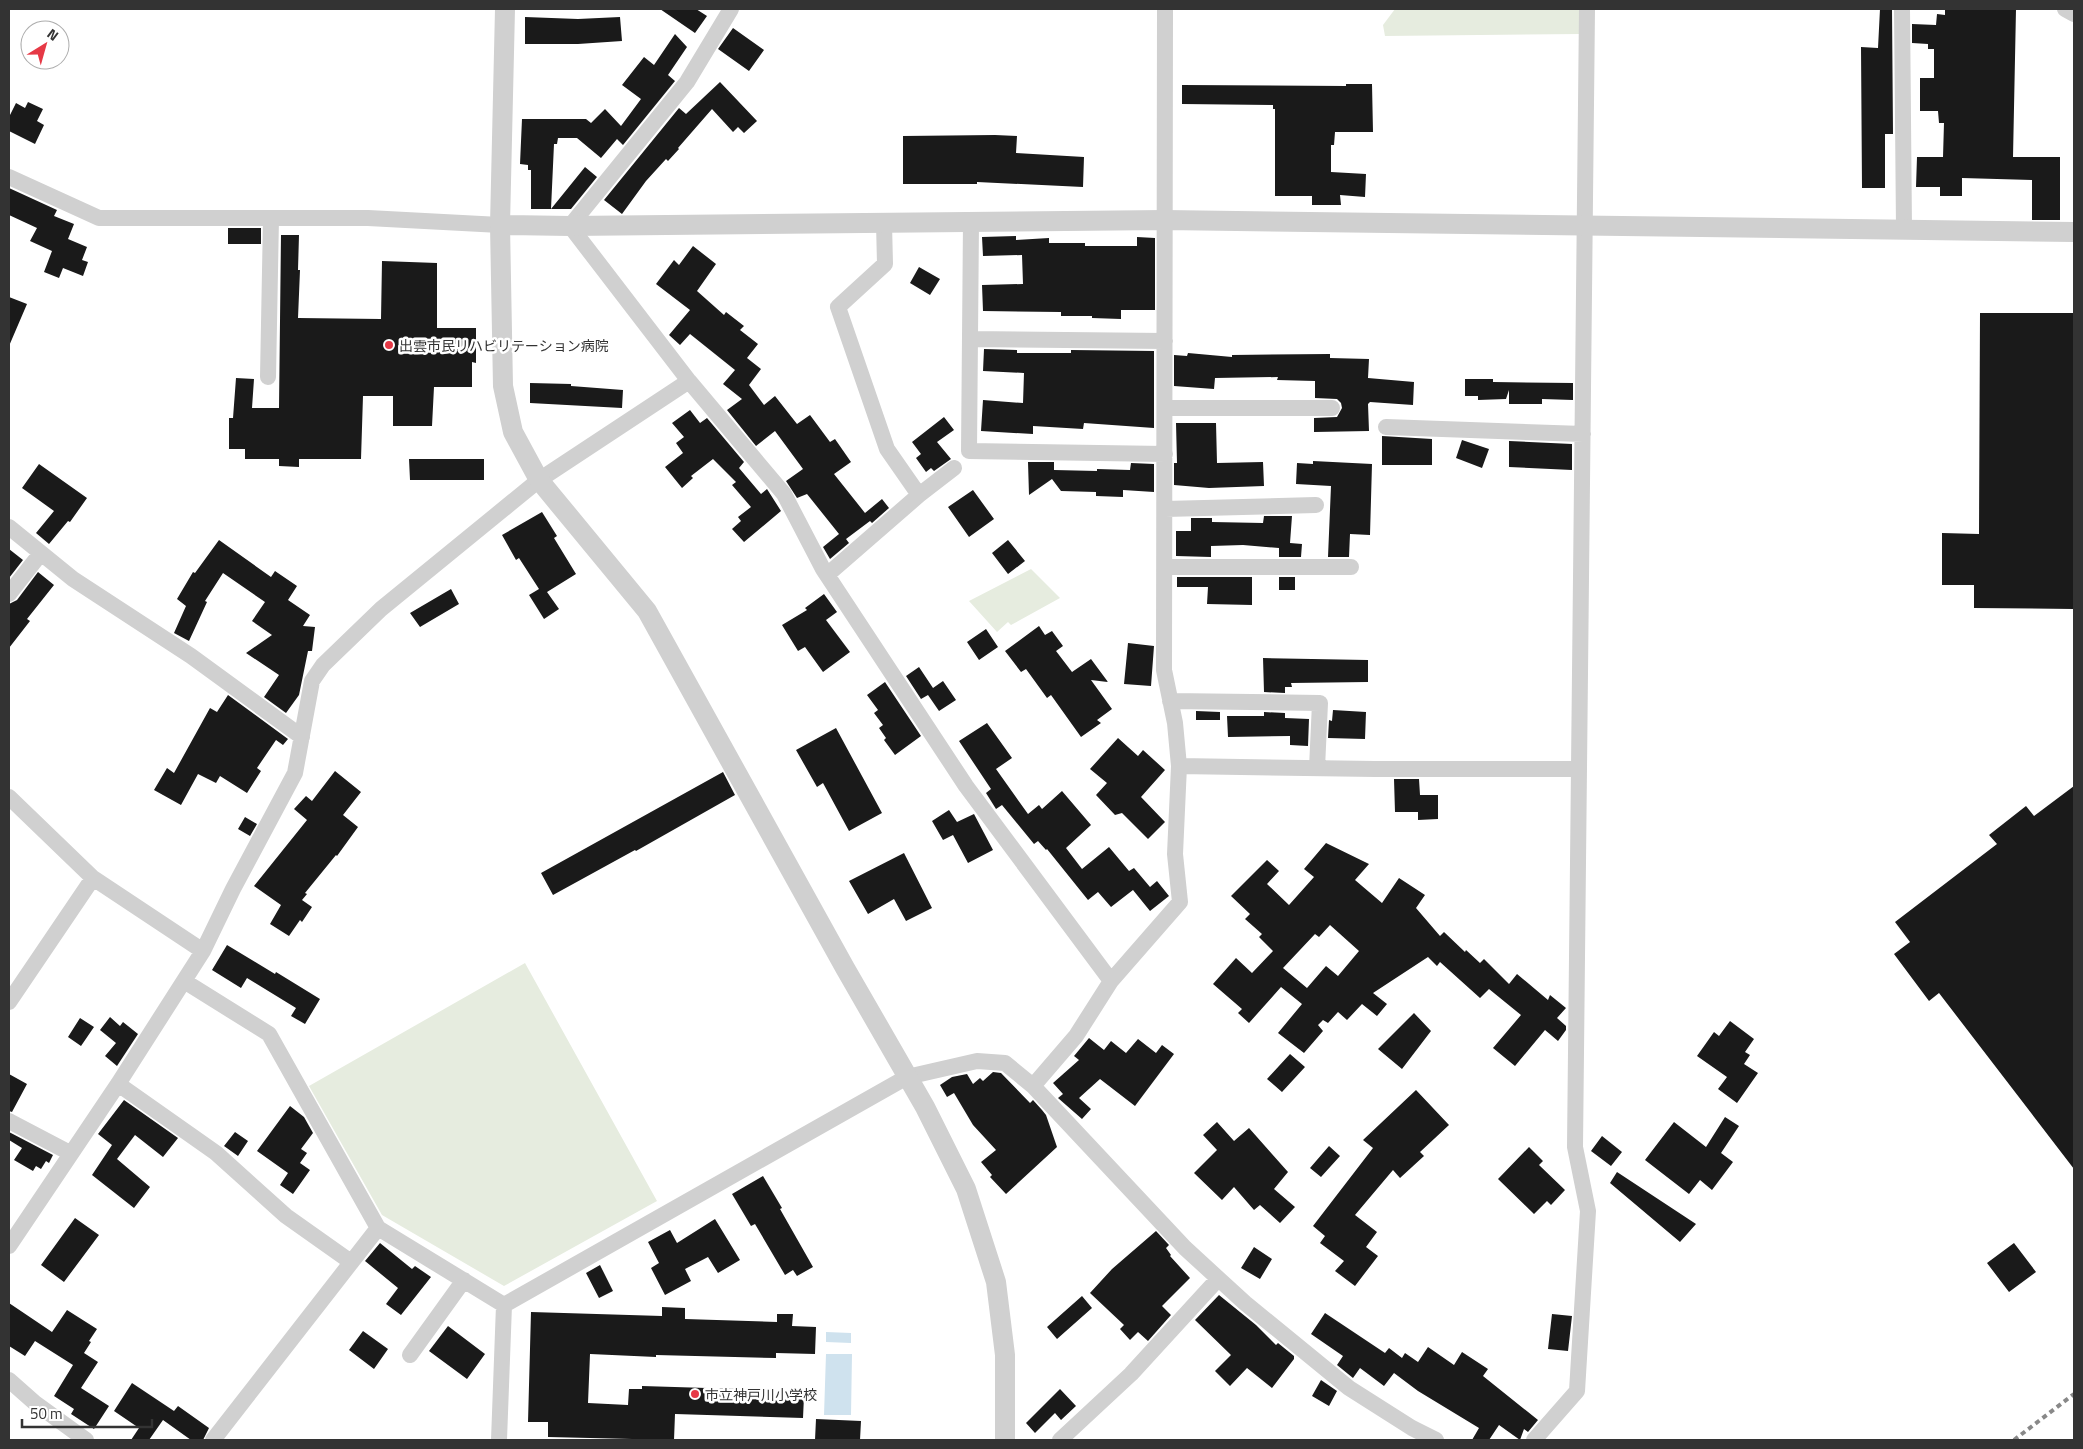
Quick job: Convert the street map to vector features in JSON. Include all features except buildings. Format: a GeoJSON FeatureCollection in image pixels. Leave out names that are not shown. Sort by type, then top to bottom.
{"type":"FeatureCollection","features":[{"type":"Feature","properties":{"kind":"street"},"geometry":{"type":"LineString","coordinates":[[505,9],[500,225],[503,386],[513,432],[539,480],[647,611],[925,1107],[966,1188],[996,1282],[1005,1354],[1005,1440]]}},
{"type":"Feature","properties":{"kind":"street"},"geometry":{"type":"LineString","coordinates":[[570,226],[687,82],[731,9]]}},
{"type":"Feature","properties":{"kind":"street"},"geometry":{"type":"LineString","coordinates":[[1032,1086],[1076,1036],[1112,981],[1180,902],[1175,854],[1179,766],[1164,670],[1165,9]]}},
{"type":"Feature","properties":{"kind":"street"},"geometry":{"type":"LineString","coordinates":[[1534,1440],[1576,1391],[1588,1211],[1575,1147],[1587,9]]}},
{"type":"Feature","properties":{"kind":"street"},"geometry":{"type":"LineString","coordinates":[[1902,9],[1904,229]]}},
{"type":"Feature","properties":{"kind":"street"},"geometry":{"type":"LineString","coordinates":[[2066,9],[2074,14]]}},
{"type":"Feature","properties":{"kind":"street"},"geometry":{"type":"LineString","coordinates":[[9,177],[98,218],[368,218],[500,225],[570,226],[1165,220],[1586,224],[2074,232]]}},
{"type":"Feature","properties":{"kind":"street"},"geometry":{"type":"LineString","coordinates":[[268,376],[271,218]]}},
{"type":"Feature","properties":{"kind":"street"},"geometry":{"type":"LineString","coordinates":[[971,222],[969,451],[1165,454]]}},
{"type":"Feature","properties":{"kind":"street"},"geometry":{"type":"LineString","coordinates":[[884,223],[885,264],[838,307],[887,449],[920,495]]}},
{"type":"Feature","properties":{"kind":"street"},"geometry":{"type":"LineString","coordinates":[[570,226],[688,380],[784,494],[827,575],[966,786],[1112,981]]}},
{"type":"Feature","properties":{"kind":"street"},"geometry":{"type":"LineString","coordinates":[[970,339],[1165,342]]}},
{"type":"Feature","properties":{"kind":"street"},"geometry":{"type":"LineString","coordinates":[[9,1246],[118,1084],[203,952],[233,889],[295,773],[312,681],[323,665],[381,609],[539,480],[688,380]]}},
{"type":"Feature","properties":{"kind":"street"},"geometry":{"type":"LineString","coordinates":[[1165,408],[1332,408]]}},
{"type":"Feature","properties":{"kind":"street"},"geometry":{"type":"LineString","coordinates":[[1386,427],[1584,434]]}},
{"type":"Feature","properties":{"kind":"street"},"geometry":{"type":"LineString","coordinates":[[827,575],[954,468]]}},
{"type":"Feature","properties":{"kind":"street"},"geometry":{"type":"LineString","coordinates":[[1164,508],[1316,505]]}},
{"type":"Feature","properties":{"kind":"street"},"geometry":{"type":"LineString","coordinates":[[9,527],[73,579],[191,656],[302,737]]}},
{"type":"Feature","properties":{"kind":"street"},"geometry":{"type":"LineString","coordinates":[[9,594],[41,553]]}},
{"type":"Feature","properties":{"kind":"street"},"geometry":{"type":"LineString","coordinates":[[1164,567],[1351,567]]}},
{"type":"Feature","properties":{"kind":"street"},"geometry":{"type":"LineString","coordinates":[[1170,700],[1320,703],[1317,768]]}},
{"type":"Feature","properties":{"kind":"street"},"geometry":{"type":"LineString","coordinates":[[1179,766],[1578,769]]}},
{"type":"Feature","properties":{"kind":"street"},"geometry":{"type":"LineString","coordinates":[[9,797],[93,878],[203,952]]}},
{"type":"Feature","properties":{"kind":"street"},"geometry":{"type":"LineString","coordinates":[[9,1002],[93,878]]}},
{"type":"Feature","properties":{"kind":"street"},"geometry":{"type":"LineString","coordinates":[[184,981],[269,1034],[378,1228],[504,1305]]}},
{"type":"Feature","properties":{"kind":"street"},"geometry":{"type":"LineString","coordinates":[[504,1305],[907,1076],[977,1061],[1005,1063],[1032,1086],[1185,1248],[1245,1304],[1349,1388],[1412,1428],[1436,1440]]}},
{"type":"Feature","properties":{"kind":"street"},"geometry":{"type":"LineString","coordinates":[[118,1084],[216,1153],[286,1216],[351,1262]]}},
{"type":"Feature","properties":{"kind":"street"},"geometry":{"type":"LineString","coordinates":[[9,1121],[70,1153]]}},
{"type":"Feature","properties":{"kind":"street"},"geometry":{"type":"LineString","coordinates":[[213,1440],[378,1228]]}},
{"type":"Feature","properties":{"kind":"street"},"geometry":{"type":"LineString","coordinates":[[1060,1440],[1131,1374],[1218,1279]]}},
{"type":"Feature","properties":{"kind":"street"},"geometry":{"type":"LineString","coordinates":[[410,1355],[464,1280]]}},
{"type":"Feature","properties":{"kind":"street"},"geometry":{"type":"LineString","coordinates":[[499,1440],[504,1305]]}},
{"type":"Feature","properties":{"kind":"street"},"geometry":{"type":"LineString","coordinates":[[9,1380],[35,1403],[86,1440]]}},
{"type":"Feature","properties":{"kind":"shaded area"},"geometry":{"type":"Polygon","coordinates":[[[1395,9],[1580,9],[1581,34],[1385,36],[1383,25],[1395,9]]]}},
{"type":"Feature","properties":{"kind":"shaded area"},"geometry":{"type":"Polygon","coordinates":[[[1031,569],[1060,598],[1011,625],[1008,622],[997,632],[969,601],[1031,569]]]}},
{"type":"Feature","properties":{"kind":"shaded area"},"geometry":{"type":"Polygon","coordinates":[[[525,963],[657,1201],[504,1286],[382,1215],[309,1086],[525,963]]]}},
{"type":"Feature","properties":{"kind":"water"},"geometry":{"type":"Polygon","coordinates":[[[826,1332],[851,1333],[851,1343],[826,1342],[826,1332]]]}},
{"type":"Feature","properties":{"kind":"water"},"geometry":{"type":"Polygon","coordinates":[[[826,1354],[852,1354],[851,1415],[824,1415],[826,1354]]]}},
{"type":"Feature","properties":{"kind":"railway"},"geometry":{"type":"LineString","coordinates":[[2014,1440],[2074,1394]]}},
{"type":"Feature","properties":{"kind":"place","name":"出雲市民リハビリテーション病院"},"geometry":{"type":"Point","coordinates":[389,345]}},
{"type":"Feature","properties":{"kind":"place","name":"市立神戸川小学校"},"geometry":{"type":"Point","coordinates":[695,1394]}}]}
